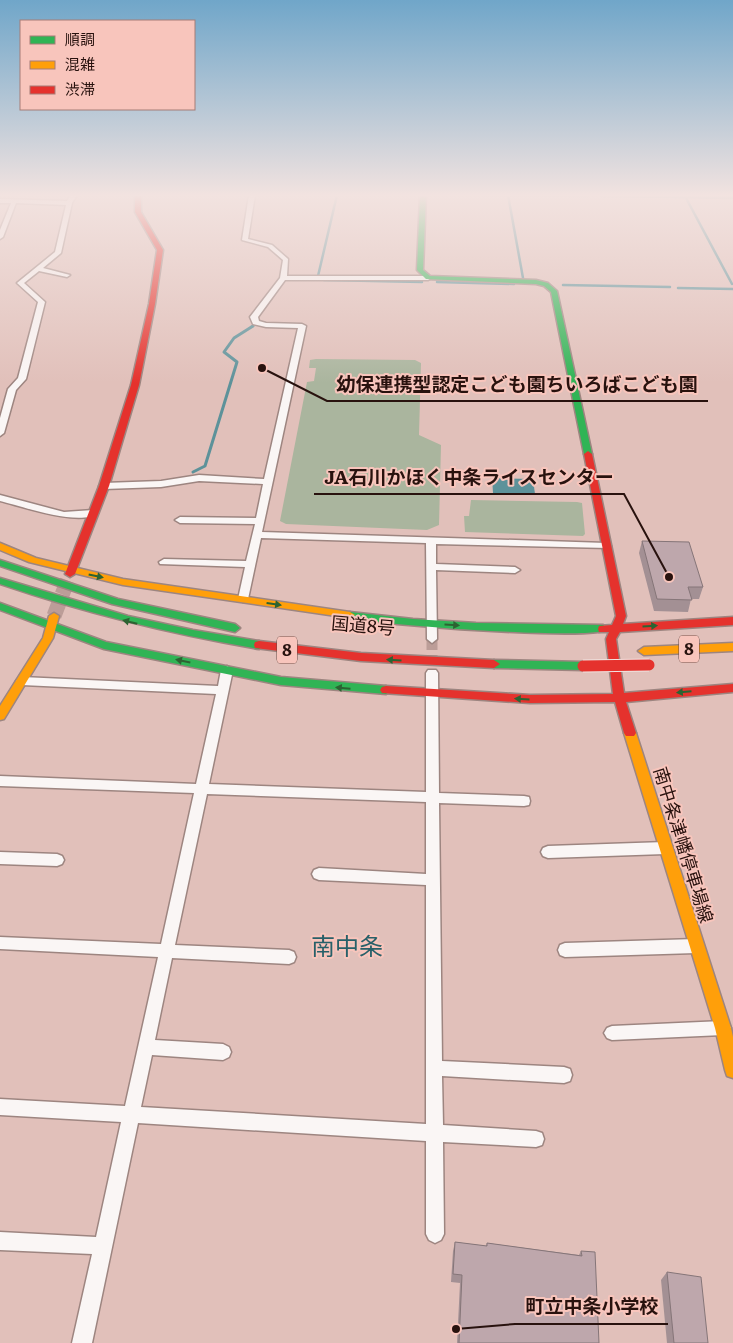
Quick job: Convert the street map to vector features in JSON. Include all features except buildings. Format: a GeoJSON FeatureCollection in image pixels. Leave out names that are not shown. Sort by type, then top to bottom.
{"type":"FeatureCollection","features":[{"type":"Feature","properties":{"kind":"main road"},"geometry":{"type":"LineString","coordinates":[[70,573],[104,486],[135,385],[159,258]]}},
{"type":"Feature","properties":{"kind":"main road"},"geometry":{"type":"LineString","coordinates":[[420,258],[420,270],[428,278]]}},
{"type":"Feature","properties":{"kind":"main road","name":"南中条津幡停車場線"},"geometry":{"type":"LineString","coordinates":[[428,278],[518,280],[546,284],[554,291],[622,616],[614,629],[611,639],[619,698],[723,1028],[733,1070]]}},
{"type":"Feature","properties":{"kind":"main road"},"geometry":{"type":"LineString","coordinates":[[0,546],[70,573],[409,623],[546,629],[614,629],[733,621]]}},
{"type":"Feature","properties":{"kind":"main road"},"geometry":{"type":"LineString","coordinates":[[0,556],[94,588],[192,606]]}},
{"type":"Feature","properties":{"kind":"main road"},"geometry":{"type":"LineString","coordinates":[[0,564],[60,586],[135,608],[246,630]]}},
{"type":"Feature","properties":{"kind":"main road","name":"国道8号"},"geometry":{"type":"LineString","coordinates":[[0,581],[65,604],[152,628],[280,649],[426,662],[583,666],[654,665]]}},
{"type":"Feature","properties":{"kind":"main road"},"geometry":{"type":"LineString","coordinates":[[0,589],[70,616]]}},
{"type":"Feature","properties":{"kind":"main road"},"geometry":{"type":"LineString","coordinates":[[0,606],[53,621],[104,645],[280,681],[338,687],[530,699],[619,698],[733,688]]}},
{"type":"Feature","properties":{"kind":"main road","name":"8"},"geometry":{"type":"LineString","coordinates":[[284,618],[370,624],[409,623]]}},
{"type":"Feature","properties":{"kind":"main road"},"geometry":{"type":"LineString","coordinates":[[0,716],[48,638],[53,621]]}},
{"type":"Feature","properties":{"kind":"main road","name":"8"},"geometry":{"type":"LineString","coordinates":[[599,652],[733,647]]}},
{"type":"Feature","properties":{"kind":"main road","name":"8"},"geometry":{"type":"LineString","coordinates":[[306,671],[367,680],[416,692]]}},
{"type":"Feature","properties":{"kind":"street"},"geometry":{"type":"LineString","coordinates":[[0,433],[3,411],[12,389],[22,379],[42,302],[20,283],[52,258]]}},
{"type":"Feature","properties":{"kind":"street"},"geometry":{"type":"LineString","coordinates":[[243,599],[302,326],[266,325],[256,322],[254,317],[283,278],[286,260],[283,258]]}},
{"type":"Feature","properties":{"kind":"street"},"geometry":{"type":"LineString","coordinates":[[40,268],[66,276]]}},
{"type":"Feature","properties":{"kind":"street"},"geometry":{"type":"LineString","coordinates":[[283,278],[428,278]]}},
{"type":"Feature","properties":{"kind":"street"},"geometry":{"type":"LineString","coordinates":[[0,386],[16,385]]}},
{"type":"Feature","properties":{"kind":"street"},"geometry":{"type":"LineString","coordinates":[[104,486],[161,484],[199,478],[269,482]]}},
{"type":"Feature","properties":{"kind":"street"},"geometry":{"type":"LineString","coordinates":[[0,498],[64,515],[93,513]]}},
{"type":"Feature","properties":{"kind":"street"},"geometry":{"type":"LineString","coordinates":[[180,520],[260,521]]}},
{"type":"Feature","properties":{"kind":"street"},"geometry":{"type":"LineString","coordinates":[[258,535],[606,546]]}},
{"type":"Feature","properties":{"kind":"street"},"geometry":{"type":"LineString","coordinates":[[432,541],[432,645]]}},
{"type":"Feature","properties":{"kind":"street"},"geometry":{"type":"LineString","coordinates":[[164,562],[251,564]]}},
{"type":"Feature","properties":{"kind":"street"},"geometry":{"type":"LineString","coordinates":[[432,567],[514,570]]}},
{"type":"Feature","properties":{"kind":"street"},"geometry":{"type":"LineString","coordinates":[[82,1343],[227,670]]}},
{"type":"Feature","properties":{"kind":"street"},"geometry":{"type":"LineString","coordinates":[[432,673],[434,1234]]}},
{"type":"Feature","properties":{"kind":"street"},"geometry":{"type":"LineString","coordinates":[[22,681],[223,690]]}},
{"type":"Feature","properties":{"kind":"street"},"geometry":{"type":"LineString","coordinates":[[0,781],[524,801]]}},
{"type":"Feature","properties":{"kind":"street"},"geometry":{"type":"LineString","coordinates":[[548,852],[665,848]]}},
{"type":"Feature","properties":{"kind":"street"},"geometry":{"type":"LineString","coordinates":[[0,858],[57,860]]}},
{"type":"Feature","properties":{"kind":"street"},"geometry":{"type":"LineString","coordinates":[[319,874],[433,880]]}},
{"type":"Feature","properties":{"kind":"street"},"geometry":{"type":"LineString","coordinates":[[0,943],[166,953],[289,957]]}},
{"type":"Feature","properties":{"kind":"street"},"geometry":{"type":"LineString","coordinates":[[564,950],[696,946]]}},
{"type":"Feature","properties":{"kind":"street"},"geometry":{"type":"LineString","coordinates":[[612,1033],[723,1028]]}},
{"type":"Feature","properties":{"kind":"street"},"geometry":{"type":"LineString","coordinates":[[146,1047],[223,1052]]}},
{"type":"Feature","properties":{"kind":"street"},"geometry":{"type":"LineString","coordinates":[[434,1068],[564,1075]]}},
{"type":"Feature","properties":{"kind":"street"},"geometry":{"type":"LineString","coordinates":[[0,1107],[536,1138]]}},
{"type":"Feature","properties":{"kind":"street"},"geometry":{"type":"LineString","coordinates":[[0,1241],[103,1246]]}},
{"type":"Feature","properties":{"kind":"green space"},"geometry":{"type":"Polygon","coordinates":[[[310,360],[415,360],[421,363],[419,435],[441,445],[439,525],[427,530],[286,524],[280,521],[307,382],[314,381],[316,368],[309,368],[310,360]]]}},
{"type":"Feature","properties":{"kind":"green space"},"geometry":{"type":"Polygon","coordinates":[[[471,500],[582,503],[585,534],[583,536],[465,532],[464,516],[469,516],[471,500]]]}},
{"type":"Feature","properties":{"kind":"water"},"geometry":{"type":"Polygon","coordinates":[[[492,478],[533,479],[535,494],[493,493],[492,478]]]}},
{"type":"Feature","properties":{"kind":"waterway"},"geometry":{"type":"LineString","coordinates":[[318,276],[322,258]]}},
{"type":"Feature","properties":{"kind":"waterway"},"geometry":{"type":"LineString","coordinates":[[519,258],[523,278]]}},
{"type":"Feature","properties":{"kind":"waterway"},"geometry":{"type":"LineString","coordinates":[[718,258],[732,284]]}},
{"type":"Feature","properties":{"kind":"waterway"},"geometry":{"type":"LineString","coordinates":[[324,280],[422,282]]}},
{"type":"Feature","properties":{"kind":"waterway"},"geometry":{"type":"LineString","coordinates":[[437,282],[514,284]]}},
{"type":"Feature","properties":{"kind":"waterway"},"geometry":{"type":"LineString","coordinates":[[563,285],[670,287]]}},
{"type":"Feature","properties":{"kind":"waterway"},"geometry":{"type":"LineString","coordinates":[[678,288],[733,289]]}},
{"type":"Feature","properties":{"kind":"waterway"},"geometry":{"type":"LineString","coordinates":[[193,472],[205,466],[237,362],[224,352],[234,338],[253,326],[251,327]]}},
{"type":"Feature","properties":{"kind":"tunnel"},"geometry":{"type":"LineString","coordinates":[[54,616],[70,574]]}},
{"type":"Feature","properties":{"kind":"tunnel"},"geometry":{"type":"LineString","coordinates":[[432,639],[432,673]]}},
{"type":"Feature","properties":{"kind":"traffic: fast"},"geometry":{"type":"LineString","coordinates":[[420,258],[420,270],[428,278],[536,282],[546,284],[554,291],[588,454]]}},
{"type":"Feature","properties":{"kind":"traffic: fast"},"geometry":{"type":"LineString","coordinates":[[0,563],[116,602],[235,628]]}},
{"type":"Feature","properties":{"kind":"traffic: fast"},"geometry":{"type":"LineString","coordinates":[[0,581],[64,601],[160,627],[259,645]]}},
{"type":"Feature","properties":{"kind":"traffic: fast"},"geometry":{"type":"LineString","coordinates":[[0,606],[104,645],[281,681],[386,690]]}},
{"type":"Feature","properties":{"kind":"traffic: fast"},"geometry":{"type":"LineString","coordinates":[[350,615],[476,626],[603,629]]}},
{"type":"Feature","properties":{"kind":"traffic: fast"},"geometry":{"type":"LineString","coordinates":[[494,664],[583,666]]}},
{"type":"Feature","properties":{"kind":"traffic: slow"},"geometry":{"type":"LineString","coordinates":[[0,546],[33,560],[123,582],[350,615]]}},
{"type":"Feature","properties":{"kind":"traffic: slow"},"geometry":{"type":"LineString","coordinates":[[0,716],[48,638],[54,616]]}},
{"type":"Feature","properties":{"kind":"traffic: slow"},"geometry":{"type":"LineString","coordinates":[[644,651],[733,647]]}},
{"type":"Feature","properties":{"kind":"traffic: slow"},"geometry":{"type":"LineString","coordinates":[[630,733],[723,1028],[733,1070]]}},
{"type":"Feature","properties":{"kind":"traffic: jam"},"geometry":{"type":"LineString","coordinates":[[70,574],[104,486],[135,385],[152,304],[159,258]]}},
{"type":"Feature","properties":{"kind":"traffic: jam"},"geometry":{"type":"LineString","coordinates":[[588,454],[621,616],[611,639],[619,698],[630,733]]}},
{"type":"Feature","properties":{"kind":"traffic: jam"},"geometry":{"type":"LineString","coordinates":[[603,629],[733,621]]}},
{"type":"Feature","properties":{"kind":"traffic: jam"},"geometry":{"type":"LineString","coordinates":[[259,645],[361,657],[494,664]]}},
{"type":"Feature","properties":{"kind":"traffic: jam"},"geometry":{"type":"LineString","coordinates":[[583,666],[649,665]]}},
{"type":"Feature","properties":{"kind":"traffic: jam"},"geometry":{"type":"LineString","coordinates":[[386,690],[530,699],[619,698],[733,688]]}},
{"type":"Feature","properties":{"kind":"place","name":"幼保連携型認定こども園ちいろばこども園"},"geometry":{"type":"Point","coordinates":[262,368]}},
{"type":"Feature","properties":{"kind":"place","name":"JA石川かほく中条ライスセンター"},"geometry":{"type":"Point","coordinates":[669,577]}},
{"type":"Feature","properties":{"kind":"place","name":"町立中条小学校"},"geometry":{"type":"Point","coordinates":[456,1329]}},
{"type":"Feature","properties":{"kind":"district","name":"南中条"},"geometry":{"type":"Point","coordinates":[347,947]}}]}
